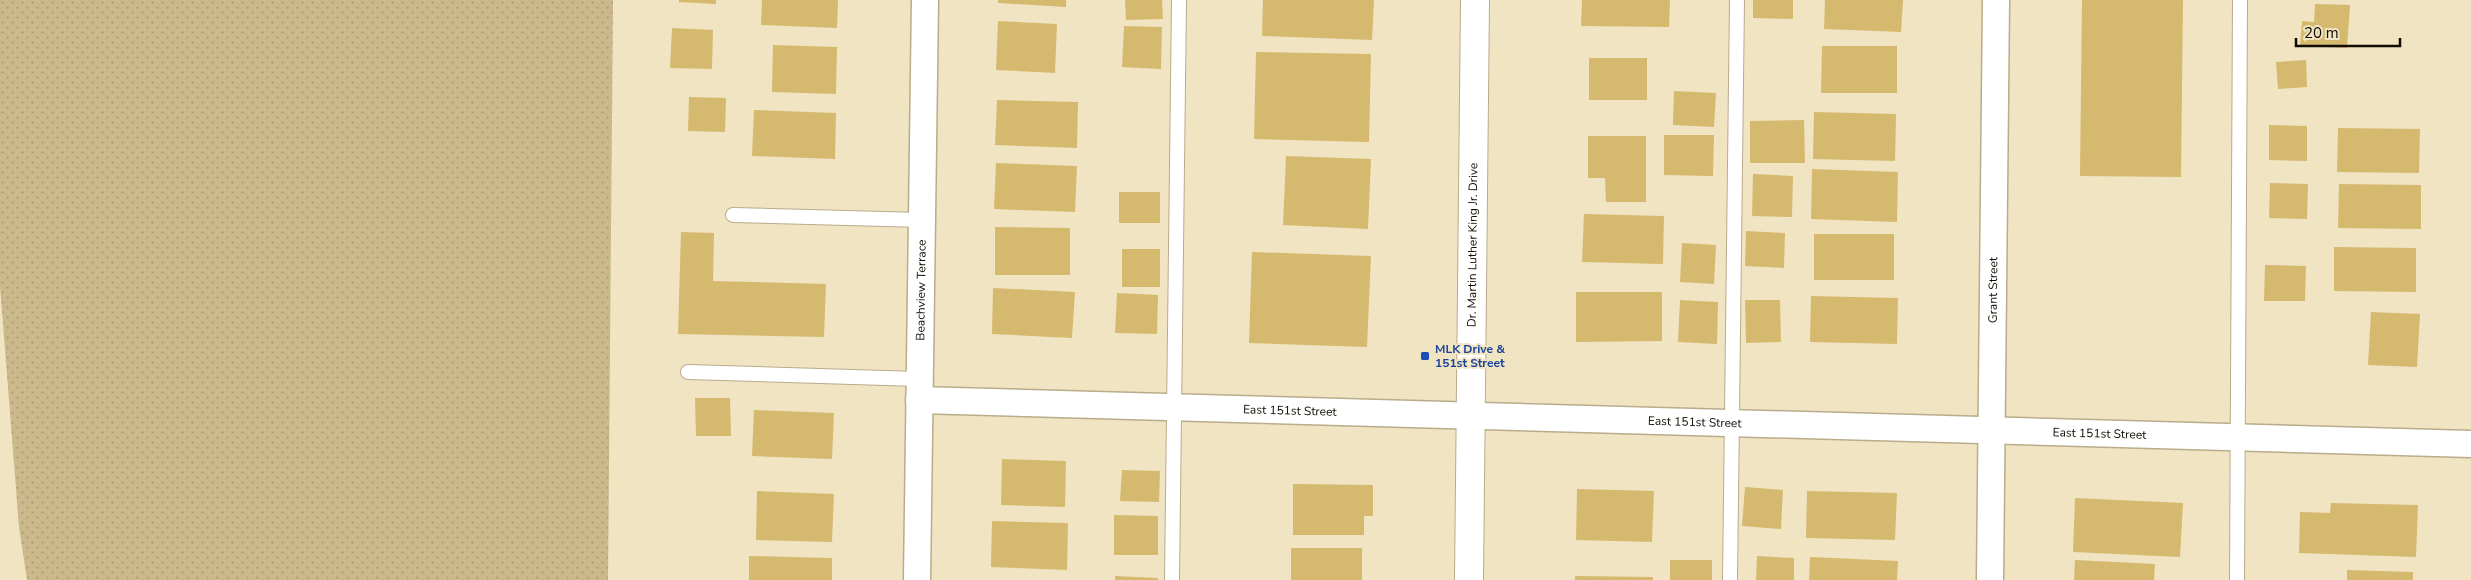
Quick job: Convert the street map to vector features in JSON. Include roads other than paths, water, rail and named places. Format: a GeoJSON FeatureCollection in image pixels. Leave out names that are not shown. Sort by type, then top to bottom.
{"type":"FeatureCollection","features":[{"type":"Feature","properties":{"kind":"street","name":"Beachview Terrace"},"geometry":{"type":"LineString","coordinates":[[917,580],[925,0]]}},
{"type":"Feature","properties":{"kind":"street","name":"Dr. Martin Luther King Jr. Drive"},"geometry":{"type":"LineString","coordinates":[[1468,580],[1475,0]]}},
{"type":"Feature","properties":{"kind":"street","name":"Grant Street"},"geometry":{"type":"LineString","coordinates":[[1990,580],[1996,0]]}},
{"type":"Feature","properties":{"kind":"street","name":"East 151st Street"},"geometry":{"type":"LineString","coordinates":[[919,390],[1172,409],[2471,444]]}},
{"type":"Feature","properties":{"kind":"lane"},"geometry":{"type":"LineString","coordinates":[[1172,580],[1172,409],[1179,0]]}},
{"type":"Feature","properties":{"kind":"lane"},"geometry":{"type":"LineString","coordinates":[[1730,580],[1737,0]]}},
{"type":"Feature","properties":{"kind":"lane"},"geometry":{"type":"LineString","coordinates":[[2237,580],[2240,0]]}},
{"type":"Feature","properties":{"kind":"lane"},"geometry":{"type":"LineString","coordinates":[[733,215],[922,220]]}},
{"type":"Feature","properties":{"kind":"lane"},"geometry":{"type":"LineString","coordinates":[[688,372],[919,390]]}},
{"type":"Feature","properties":{"kind":"place","name":"MLK Drive & 151st Street"},"geometry":{"type":"Point","coordinates":[1425,356]}}]}
